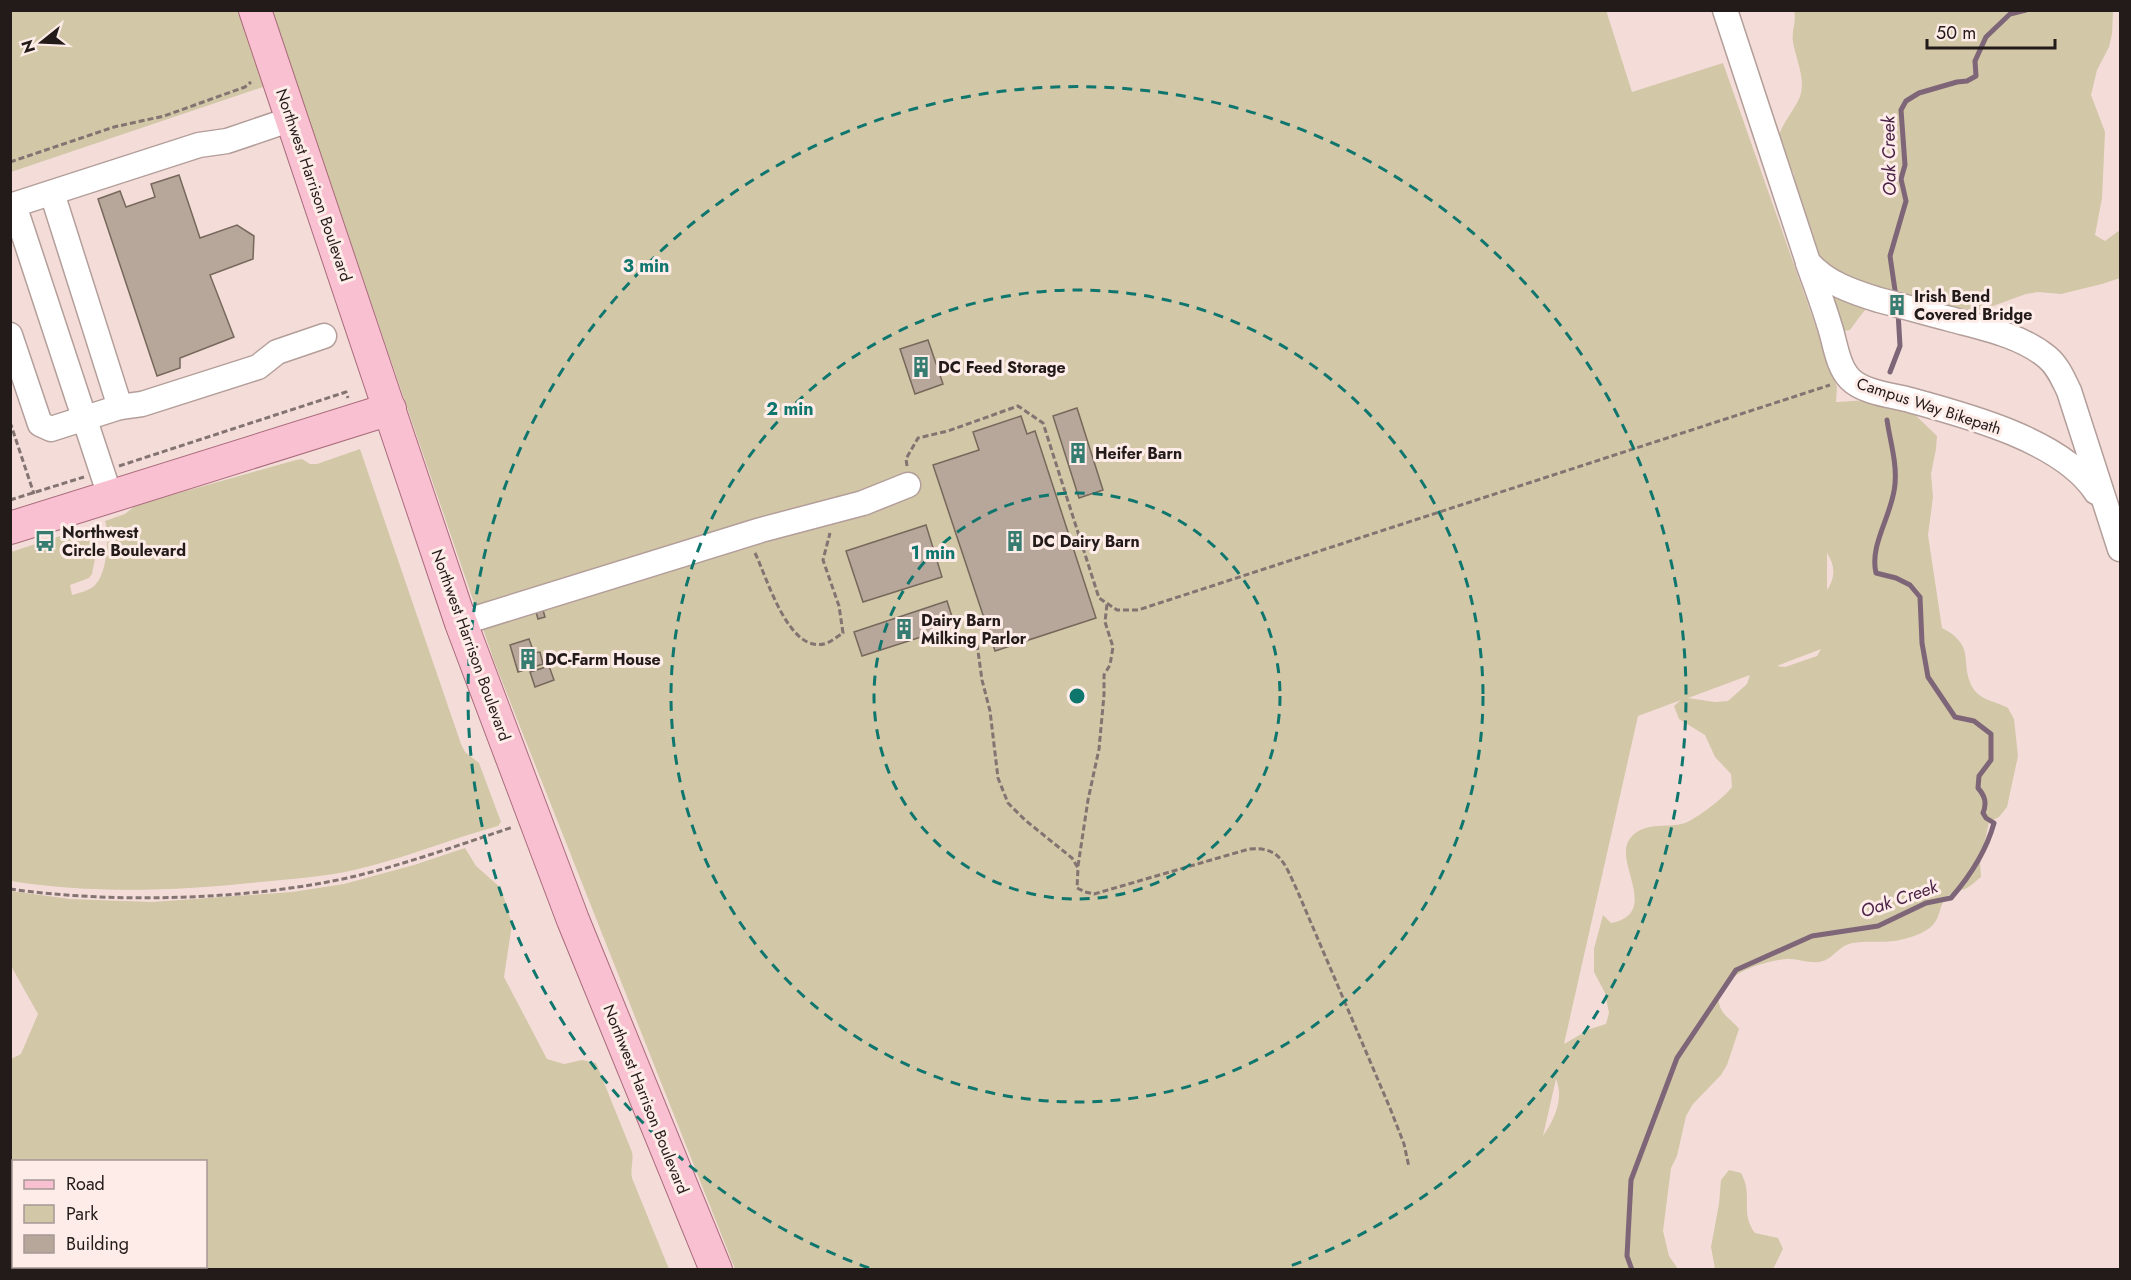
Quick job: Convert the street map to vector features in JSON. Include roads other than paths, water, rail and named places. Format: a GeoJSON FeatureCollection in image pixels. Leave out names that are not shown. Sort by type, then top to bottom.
{"type":"FeatureCollection","features":[{"type":"Feature","properties":{"kind":"main road","name":"Northwest Harrison Boulevard"},"geometry":{"type":"LineString","coordinates":[[255,10],[461,623],[577,931],[716,1269]]}},
{"type":"Feature","properties":{"kind":"main road"},"geometry":{"type":"LineString","coordinates":[[20,514],[106,484],[264,450],[390,409]]}},
{"type":"Feature","properties":{"kind":"street","name":"Campus Way Bikepath"},"geometry":{"type":"LineString","coordinates":[[1725,10],[1844,371],[1851,380],[1861,386],[1989,424],[2038,446],[2068,462],[2088,480],[2106,507]]}},
{"type":"Feature","properties":{"kind":"street"},"geometry":{"type":"LineString","coordinates":[[106,484],[12,206],[200,145],[227,141],[292,119]]}},
{"type":"Feature","properties":{"kind":"street"},"geometry":{"type":"LineString","coordinates":[[52,193],[120,407]]}},
{"type":"Feature","properties":{"kind":"street","name":"Campus Way Bikepath"},"geometry":{"type":"LineString","coordinates":[[1808,262],[1816,273],[1826,279],[1871,297],[2010,336],[2049,358],[2060,372],[2069,391],[2121,549]]}},
{"type":"Feature","properties":{"kind":"street"},"geometry":{"type":"LineString","coordinates":[[10,335],[40,424],[51,429],[120,407],[142,404],[258,367],[277,352],[324,336]]}},
{"type":"Feature","properties":{"kind":"street"},"geometry":{"type":"LineString","coordinates":[[461,623],[743,535],[863,502],[908,485]]}},
{"type":"Feature","properties":{"kind":"waterway","name":"Oak Creek"},"geometry":{"type":"LineString","coordinates":[[1896,297],[1890,256],[1906,201],[1901,179],[1905,165],[1901,110],[1906,101],[1919,93],[1967,81],[1976,76],[1975,61],[1986,37],[2010,14],[2026,10]]}},
{"type":"Feature","properties":{"kind":"waterway","name":"Oak Creek"},"geometry":{"type":"LineString","coordinates":[[1890,372],[1900,346],[1898,312]]}},
{"type":"Feature","properties":{"kind":"waterway","name":"Oak Creek"},"geometry":{"type":"LineString","coordinates":[[1632,1270],[1627,1256],[1631,1180],[1677,1058],[1736,970],[1812,936],[1878,926],[1926,903],[1951,898],[1977,863],[1994,823],[1983,813],[1985,800],[1978,788],[1979,776],[1991,760],[1991,734],[1974,721],[1955,717],[1928,677],[1922,643],[1920,597],[1910,585],[1896,578],[1876,573],[1878,540],[1895,484],[1894,460],[1887,420]]}},
{"type":"Feature","properties":{"kind":"place","name":"Irish Bend Covered Bridge"},"geometry":{"type":"Point","coordinates":[1897,305]}},
{"type":"Feature","properties":{"kind":"place","name":"DC Feed Storage"},"geometry":{"type":"Point","coordinates":[921,367]}},
{"type":"Feature","properties":{"kind":"place","name":"Heifer Barn"},"geometry":{"type":"Point","coordinates":[1078,453]}},
{"type":"Feature","properties":{"kind":"place","name":"Northwest Circle Boulevard"},"geometry":{"type":"Point","coordinates":[45,541]}},
{"type":"Feature","properties":{"kind":"place","name":"DC Dairy Barn"},"geometry":{"type":"Point","coordinates":[1015,541]}},
{"type":"Feature","properties":{"kind":"place","name":"Dairy Barn Milking Parlor"},"geometry":{"type":"Point","coordinates":[904,629]}},
{"type":"Feature","properties":{"kind":"place","name":"DC-Farm House"},"geometry":{"type":"Point","coordinates":[528,659]}}]}
